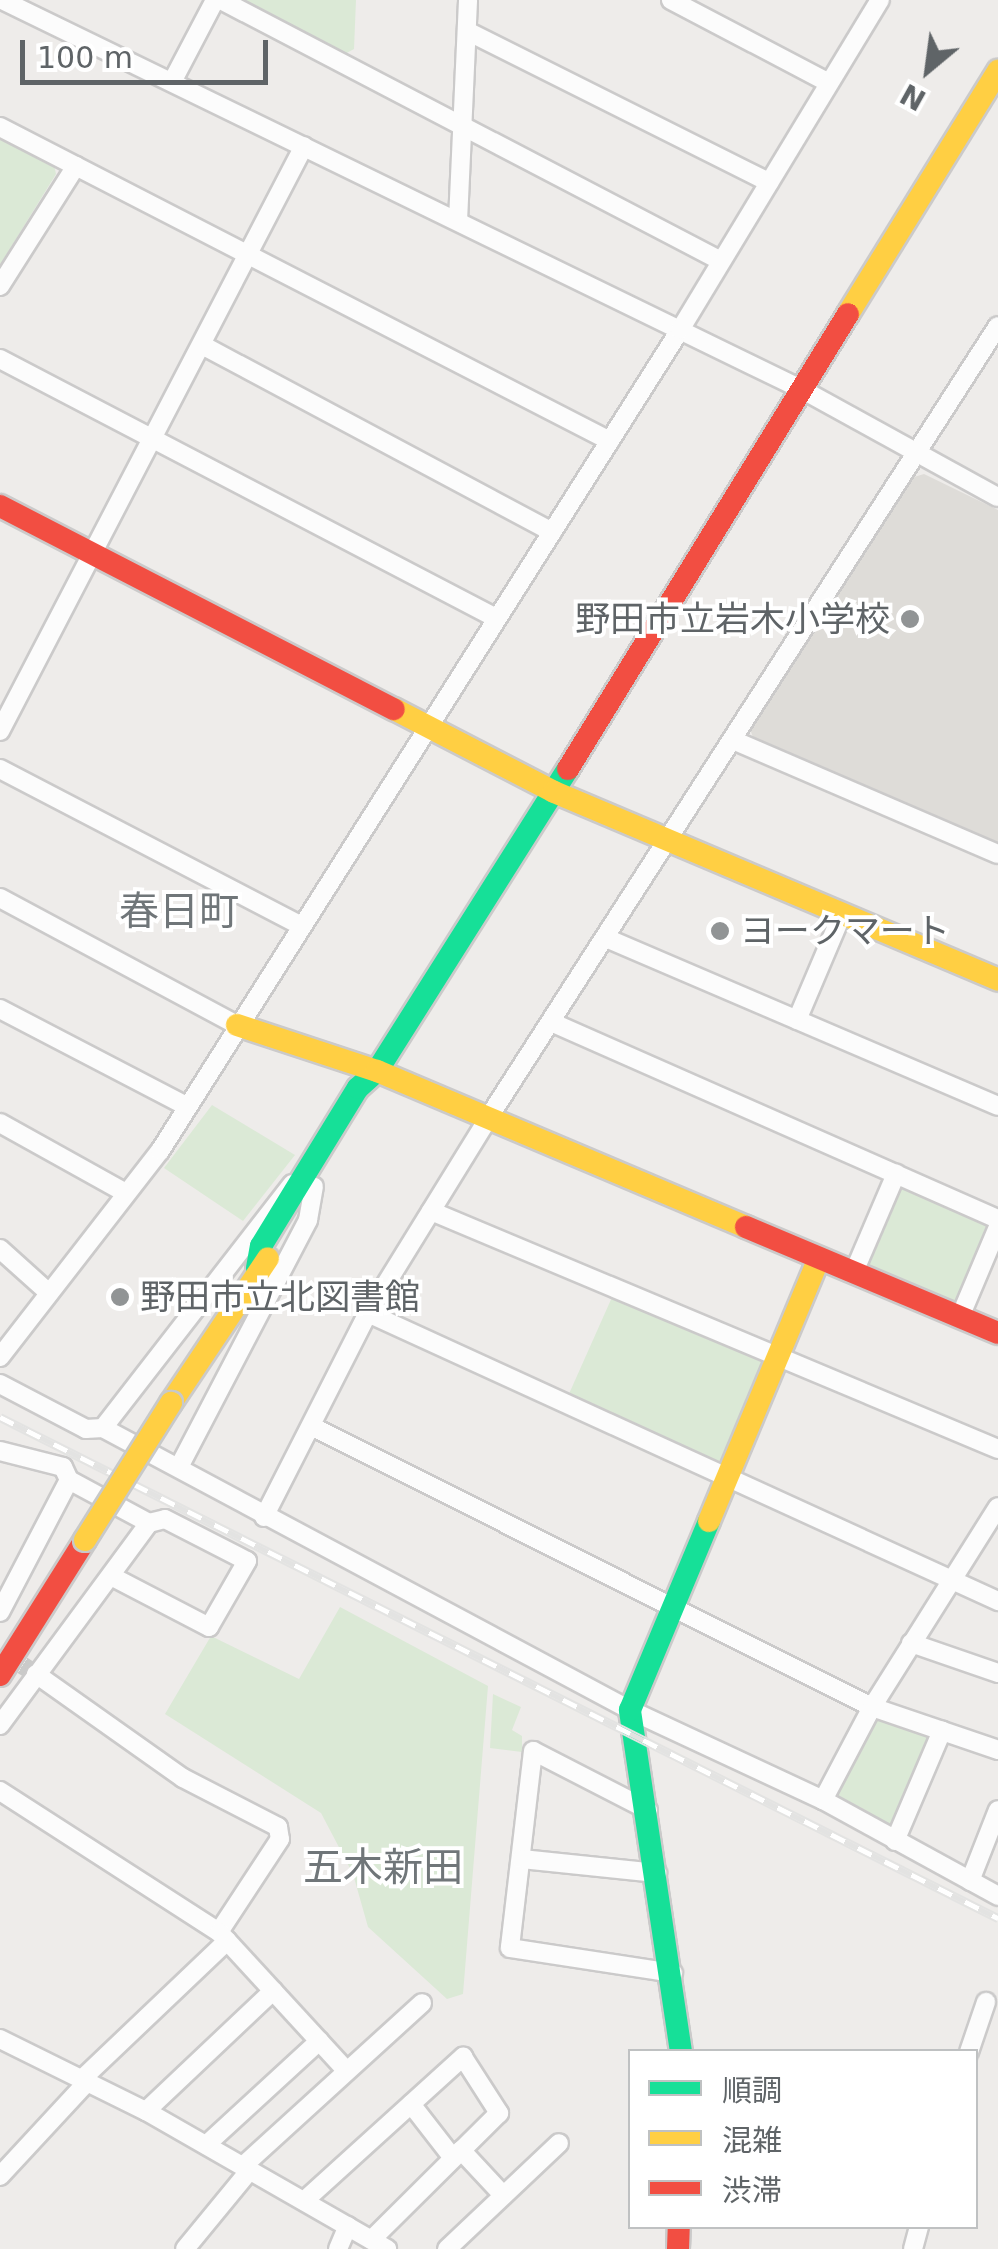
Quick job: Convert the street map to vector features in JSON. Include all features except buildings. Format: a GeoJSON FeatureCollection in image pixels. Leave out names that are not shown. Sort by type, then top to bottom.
{"type":"FeatureCollection","features":[{"type":"Feature","properties":{"kind":"street"},"geometry":{"type":"LineString","coordinates":[[2,0],[803,390],[918,459],[998,497]]}},
{"type":"Feature","properties":{"kind":"street"},"geometry":{"type":"LineString","coordinates":[[172,82],[218,0],[721,261]]}},
{"type":"Feature","properties":{"kind":"street"},"geometry":{"type":"LineString","coordinates":[[458,221],[468,0]]}},
{"type":"Feature","properties":{"kind":"street"},"geometry":{"type":"LineString","coordinates":[[671,0],[830,83]]}},
{"type":"Feature","properties":{"kind":"street"},"geometry":{"type":"LineString","coordinates":[[0,1357],[126,1193],[186,1106],[680,330],[875,2]]}},
{"type":"Feature","properties":{"kind":"street"},"geometry":{"type":"LineString","coordinates":[[467,31],[769,182]]}},
{"type":"Feature","properties":{"kind":"street"},"geometry":{"type":"LineString","coordinates":[[0,1676],[309,1182],[372,1096],[377,1071],[554,792],[998,72]]}},
{"type":"Feature","properties":{"kind":"street"},"geometry":{"type":"LineString","coordinates":[[0,127],[610,441]]}},
{"type":"Feature","properties":{"kind":"street"},"geometry":{"type":"LineString","coordinates":[[0,731],[304,146]]}},
{"type":"Feature","properties":{"kind":"street"},"geometry":{"type":"LineString","coordinates":[[0,286],[76,166]]}},
{"type":"Feature","properties":{"kind":"street"},"geometry":{"type":"LineString","coordinates":[[264,1517],[368,1312],[668,839],[992,348],[998,326]]}},
{"type":"Feature","properties":{"kind":"street"},"geometry":{"type":"LineString","coordinates":[[202,345],[552,532]]}},
{"type":"Feature","properties":{"kind":"street"},"geometry":{"type":"LineString","coordinates":[[0,359],[496,618]]}},
{"type":"Feature","properties":{"kind":"street"},"geometry":{"type":"LineString","coordinates":[[0,506],[554,792],[998,980]]}},
{"type":"Feature","properties":{"kind":"street"},"geometry":{"type":"LineString","coordinates":[[733,740],[998,854]]}},
{"type":"Feature","properties":{"kind":"street"},"geometry":{"type":"LineString","coordinates":[[0,769],[301,926]]}},
{"type":"Feature","properties":{"kind":"street"},"geometry":{"type":"LineString","coordinates":[[0,898],[237,1026],[377,1071],[998,1333]]}},
{"type":"Feature","properties":{"kind":"street"},"geometry":{"type":"LineString","coordinates":[[797,1020],[842,914]]}},
{"type":"Feature","properties":{"kind":"street"},"geometry":{"type":"LineString","coordinates":[[606,938],[998,1106]]}},
{"type":"Feature","properties":{"kind":"street"},"geometry":{"type":"LineString","coordinates":[[0,1009],[186,1106]]}},
{"type":"Feature","properties":{"kind":"street"},"geometry":{"type":"LineString","coordinates":[[551,1022],[998,1219]]}},
{"type":"Feature","properties":{"kind":"street"},"geometry":{"type":"LineString","coordinates":[[0,1122],[126,1193]]}},
{"type":"Feature","properties":{"kind":"street"},"geometry":{"type":"LineString","coordinates":[[854,1272],[896,1174]]}},
{"type":"Feature","properties":{"kind":"street"},"geometry":{"type":"LineString","coordinates":[[103,1428],[282,1190],[309,1182]]}},
{"type":"Feature","properties":{"kind":"street"},"geometry":{"type":"LineString","coordinates":[[180,1467],[308,1220],[309,1182]]}},
{"type":"Feature","properties":{"kind":"street"},"geometry":{"type":"LineString","coordinates":[[431,1211],[998,1449]]}},
{"type":"Feature","properties":{"kind":"street"},"geometry":{"type":"LineString","coordinates":[[960,1316],[998,1227]]}},
{"type":"Feature","properties":{"kind":"street"},"geometry":{"type":"LineString","coordinates":[[0,1250],[49,1293]]}},
{"type":"Feature","properties":{"kind":"street"},"geometry":{"type":"LineString","coordinates":[[681,2049],[673,1973],[630,1710],[671,1602],[819,1258]]}},
{"type":"Feature","properties":{"kind":"street"},"geometry":{"type":"LineString","coordinates":[[368,1312],[724,1480],[998,1601]]}},
{"type":"Feature","properties":{"kind":"street"},"geometry":{"type":"LineString","coordinates":[[0,1384],[86,1429],[103,1428],[180,1467],[188,1478],[630,1710],[823,1800],[998,1896]]}},
{"type":"Feature","properties":{"kind":"street"},"geometry":{"type":"LineString","coordinates":[[310,1426],[671,1602],[872,1707],[998,1750]]}},
{"type":"Feature","properties":{"kind":"street"},"geometry":{"type":"LineString","coordinates":[[0,1451],[63,1467],[69,1480],[149,1523],[165,1520],[247,1561],[209,1628],[111,1576]]}},
{"type":"Feature","properties":{"kind":"street"},"geometry":{"type":"LineString","coordinates":[[2,1600],[69,1480]]}},
{"type":"Feature","properties":{"kind":"street"},"geometry":{"type":"LineString","coordinates":[[823,1800],[872,1707],[948,1582],[992,1529],[998,1507]]}},
{"type":"Feature","properties":{"kind":"street"},"geometry":{"type":"LineString","coordinates":[[0,1724],[149,1523]]}},
{"type":"Feature","properties":{"kind":"street"},"geometry":{"type":"LineString","coordinates":[[911,1643],[998,1673]]}},
{"type":"Feature","properties":{"kind":"street"},"geometry":{"type":"LineString","coordinates":[[0,2176],[83,2081],[223,1937],[280,1839],[278,1827],[183,1778],[36,1674]]}},
{"type":"Feature","properties":{"kind":"street"},"geometry":{"type":"LineString","coordinates":[[894,1842],[942,1731]]}},
{"type":"Feature","properties":{"kind":"street"},"geometry":{"type":"LineString","coordinates":[[648,1810],[532,1751],[510,1948],[673,1973]]}},
{"type":"Feature","properties":{"kind":"street"},"geometry":{"type":"LineString","coordinates":[[0,1792],[223,1937],[345,2069]]}},
{"type":"Feature","properties":{"kind":"street"},"geometry":{"type":"LineString","coordinates":[[970,1880],[997,1818]]}},
{"type":"Feature","properties":{"kind":"street"},"geometry":{"type":"LineString","coordinates":[[520,1858],[657,1873]]}},
{"type":"Feature","properties":{"kind":"street"},"geometry":{"type":"LineString","coordinates":[[146,2111],[273,1991]]}},
{"type":"Feature","properties":{"kind":"street"},"geometry":{"type":"LineString","coordinates":[[970,2049],[986,2002]]}},
{"type":"Feature","properties":{"kind":"street"},"geometry":{"type":"LineString","coordinates":[[186,2249],[246,2168],[345,2069],[422,2003]]}},
{"type":"Feature","properties":{"kind":"street"},"geometry":{"type":"LineString","coordinates":[[0,2040],[146,2111],[379,2244],[457,2154],[499,2113],[464,2056],[304,2201]]}},
{"type":"Feature","properties":{"kind":"street"},"geometry":{"type":"LineString","coordinates":[[206,2145],[320,2041]]}},
{"type":"Feature","properties":{"kind":"street"},"geometry":{"type":"LineString","coordinates":[[411,2104],[503,2196]]}},
{"type":"Feature","properties":{"kind":"street"},"geometry":{"type":"LineString","coordinates":[[446,2249],[559,2142]]}},
{"type":"Feature","properties":{"kind":"street"},"geometry":{"type":"LineString","coordinates":[[338,2249],[348,2226]]}},
{"type":"Feature","properties":{"kind":"shaded area","name":"野田市立岩木小学校"},"geometry":{"type":"Polygon","coordinates":[[[924,474],[998,510],[998,845],[754,740],[750,729],[914,477],[924,474]]]}},
{"type":"Feature","properties":{"kind":"green space"},"geometry":{"type":"Polygon","coordinates":[[[237,0],[356,0],[354,49],[343,55],[237,0]]]}},
{"type":"Feature","properties":{"kind":"green space"},"geometry":{"type":"Polygon","coordinates":[[[0,137],[54,165],[56,174],[0,265],[0,137]]]}},
{"type":"Feature","properties":{"kind":"green space"},"geometry":{"type":"Polygon","coordinates":[[[212,1105],[295,1155],[243,1221],[164,1168],[212,1105]]]}},
{"type":"Feature","properties":{"kind":"green space"},"geometry":{"type":"Polygon","coordinates":[[[898,1184],[989,1223],[954,1306],[862,1268],[898,1184]]]}},
{"type":"Feature","properties":{"kind":"green space"},"geometry":{"type":"Polygon","coordinates":[[[613,1295],[766,1363],[721,1467],[567,1398],[613,1295]]]}},
{"type":"Feature","properties":{"kind":"green space"},"geometry":{"type":"Polygon","coordinates":[[[340,1607],[488,1686],[463,1994],[447,1999],[368,1927],[353,1874],[321,1813],[165,1714],[211,1636],[299,1679],[340,1607]]]}},
{"type":"Feature","properties":{"kind":"green space"},"geometry":{"type":"Polygon","coordinates":[[[493,1694],[521,1707],[512,1730],[522,1736],[522,1752],[490,1748],[493,1694]]]}},
{"type":"Feature","properties":{"kind":"green space"},"geometry":{"type":"Polygon","coordinates":[[[874,1716],[935,1736],[892,1834],[831,1799],[874,1716]]]}},
{"type":"Feature","properties":{"kind":"tunnel"},"geometry":{"type":"LineString","coordinates":[[0,1651],[36,1674]]}},
{"type":"Feature","properties":{"kind":"railway"},"geometry":{"type":"LineString","coordinates":[[0,1417],[998,1918]]}},
{"type":"Feature","properties":{"kind":"traffic: fast"},"geometry":{"type":"LineString","coordinates":[[257,1268],[261,1246],[358,1088],[377,1071],[568,769]]}},
{"type":"Feature","properties":{"kind":"traffic: fast"},"geometry":{"type":"LineString","coordinates":[[681,2049],[630,1710],[709,1521]]}},
{"type":"Feature","properties":{"kind":"traffic: slow"},"geometry":{"type":"LineString","coordinates":[[848,314],[998,71]]}},
{"type":"Feature","properties":{"kind":"traffic: slow"},"geometry":{"type":"LineString","coordinates":[[394,709],[554,792],[998,980]]}},
{"type":"Feature","properties":{"kind":"traffic: slow"},"geometry":{"type":"LineString","coordinates":[[237,1025],[377,1071],[746,1227]]}},
{"type":"Feature","properties":{"kind":"traffic: slow"},"geometry":{"type":"LineString","coordinates":[[171,1403],[268,1258]]}},
{"type":"Feature","properties":{"kind":"traffic: slow"},"geometry":{"type":"LineString","coordinates":[[709,1521],[819,1258]]}},
{"type":"Feature","properties":{"kind":"traffic: slow"},"geometry":{"type":"LineString","coordinates":[[85,1540],[171,1403]]}},
{"type":"Feature","properties":{"kind":"traffic: jam"},"geometry":{"type":"LineString","coordinates":[[568,769],[848,314]]}},
{"type":"Feature","properties":{"kind":"traffic: jam"},"geometry":{"type":"LineString","coordinates":[[0,506],[394,709]]}},
{"type":"Feature","properties":{"kind":"traffic: jam"},"geometry":{"type":"LineString","coordinates":[[746,1227],[998,1333]]}},
{"type":"Feature","properties":{"kind":"traffic: jam"},"geometry":{"type":"LineString","coordinates":[[0,1675],[85,1540]]}},
{"type":"Feature","properties":{"kind":"traffic: jam"},"geometry":{"type":"LineString","coordinates":[[678,2249],[679,2229]]}},
{"type":"Feature","properties":{"kind":"place","name":"野田市立岩木小学校"},"geometry":{"type":"Point","coordinates":[910,619]}},
{"type":"Feature","properties":{"kind":"place","name":"ヨークマート"},"geometry":{"type":"Point","coordinates":[720,931]}},
{"type":"Feature","properties":{"kind":"place","name":"野田市立北図書館"},"geometry":{"type":"Point","coordinates":[120,1297]}},
{"type":"Feature","properties":{"kind":"district","name":"春日町"},"geometry":{"type":"Point","coordinates":[179,911]}},
{"type":"Feature","properties":{"kind":"district","name":"五木新田"},"geometry":{"type":"Point","coordinates":[383,1867]}}]}
